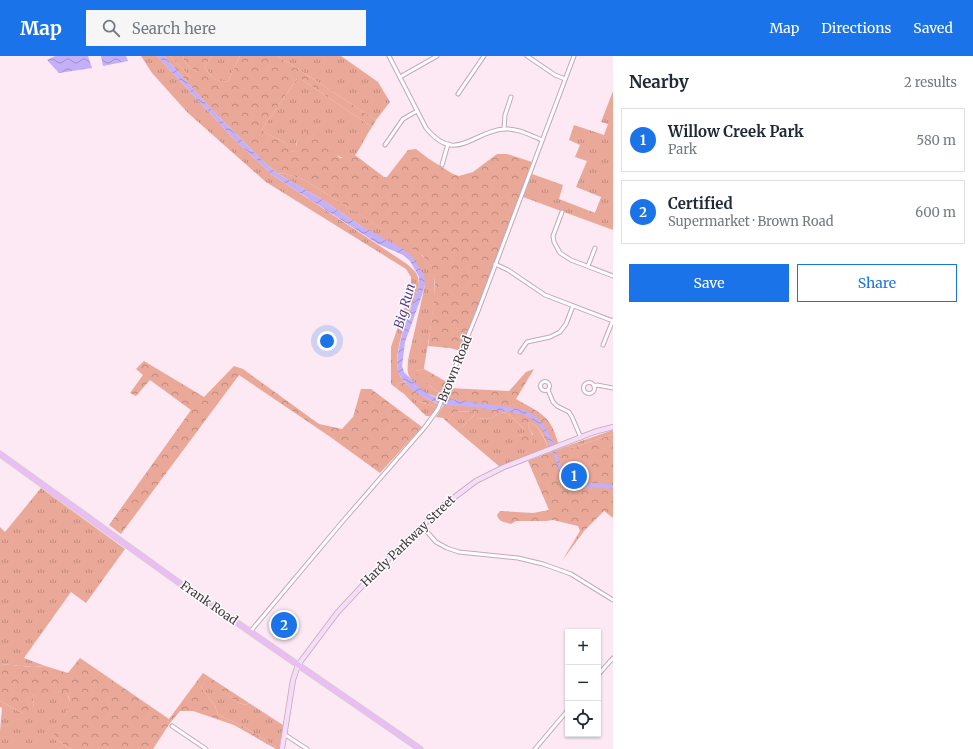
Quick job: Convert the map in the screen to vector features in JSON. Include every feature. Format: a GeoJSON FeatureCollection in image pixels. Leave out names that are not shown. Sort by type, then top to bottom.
{"type":"FeatureCollection","features":[{"type":"Feature","properties":{"kind":"main road","name":"Hardy Parkway Street"},"geometry":{"type":"LineString","coordinates":[[298,665],[325,628],[347,602],[376,571],[452,498],[476,481],[500,469],[613,427]]}},
{"type":"Feature","properties":{"kind":"main road","name":"Frank Road"},"geometry":{"type":"LineString","coordinates":[[0,454],[178,582],[420,749]]}},
{"type":"Feature","properties":{"kind":"main road"},"geometry":{"type":"LineString","coordinates":[[282,749],[293,680],[298,665]]}},
{"type":"Feature","properties":{"kind":"street"},"geometry":{"type":"LineString","coordinates":[[389,56],[430,133],[440,141],[448,144],[465,144],[494,131],[504,129],[514,130],[542,140]]}},
{"type":"Feature","properties":{"kind":"street"},"geometry":{"type":"LineString","coordinates":[[400,77],[437,56]]}},
{"type":"Feature","properties":{"kind":"street"},"geometry":{"type":"LineString","coordinates":[[458,94],[484,56]]}},
{"type":"Feature","properties":{"kind":"street"},"geometry":{"type":"LineString","coordinates":[[527,56],[555,75],[565,79]]}},
{"type":"Feature","properties":{"kind":"street","name":"Brown Road"},"geometry":{"type":"LineString","coordinates":[[250,632],[343,521],[425,427],[440,405],[464,348],[574,56]]}},
{"type":"Feature","properties":{"kind":"street"},"geometry":{"type":"LineString","coordinates":[[504,129],[505,115],[511,97]]}},
{"type":"Feature","properties":{"kind":"street"},"geometry":{"type":"LineString","coordinates":[[385,145],[403,119],[417,111]]}},
{"type":"Feature","properties":{"kind":"street"},"geometry":{"type":"LineString","coordinates":[[442,165],[448,144]]}},
{"type":"Feature","properties":{"kind":"street"},"geometry":{"type":"LineString","coordinates":[[562,212],[554,236],[556,248],[565,257],[613,276]]}},
{"type":"Feature","properties":{"kind":"street"},"geometry":{"type":"LineString","coordinates":[[588,266],[595,248]]}},
{"type":"Feature","properties":{"kind":"street"},"geometry":{"type":"LineString","coordinates":[[495,264],[508,270],[546,295],[613,321],[603,345]]}},
{"type":"Feature","properties":{"kind":"street"},"geometry":{"type":"LineString","coordinates":[[520,352],[527,342],[550,337],[560,332],[566,324],[573,306]]}},
{"type":"Feature","properties":{"kind":"street"},"geometry":{"type":"LineString","coordinates":[[594,386],[597,385],[613,388]]}},
{"type":"Feature","properties":{"kind":"street"},"geometry":{"type":"LineString","coordinates":[[548,390],[552,402],[569,412],[581,438]]}},
{"type":"Feature","properties":{"kind":"street"},"geometry":{"type":"LineString","coordinates":[[422,526],[436,542],[447,548],[459,552],[518,558],[543,564],[572,574],[613,600]]}},
{"type":"Feature","properties":{"kind":"street"},"geometry":{"type":"LineString","coordinates":[[601,672],[613,658]]}},
{"type":"Feature","properties":{"kind":"street"},"geometry":{"type":"LineString","coordinates":[[535,749],[565,714]]}},
{"type":"Feature","properties":{"kind":"street"},"geometry":{"type":"LineString","coordinates":[[172,726],[206,749]]}},
{"type":"Feature","properties":{"kind":"street"},"geometry":{"type":"LineString","coordinates":[[284,734],[307,749]]}},
{"type":"Feature","properties":{"kind":"green space"},"geometry":{"type":"Polygon","coordinates":[[[141,56],[157,56],[232,137],[271,174],[407,264],[415,271],[418,276],[419,286],[400,340],[397,362],[398,371],[404,382],[399,383],[396,388],[391,384],[391,347],[411,289],[411,277],[406,269],[266,182],[188,113],[152,73],[141,56]]]}},
{"type":"Feature","properties":{"kind":"green space"},"geometry":{"type":"Polygon","coordinates":[[[164,56],[170,56],[191,78],[196,77],[196,72],[185,62],[183,58],[184,56],[212,56],[204,67],[216,80],[228,81],[240,56],[278,56],[376,120],[372,127],[301,79],[297,79],[262,129],[264,132],[286,143],[290,151],[293,152],[300,134],[303,132],[313,133],[340,158],[347,158],[355,155],[384,177],[387,177],[408,150],[416,149],[429,159],[453,174],[459,176],[473,172],[497,154],[507,154],[532,162],[461,351],[450,348],[428,346],[435,282],[431,266],[423,256],[303,179],[277,173],[212,110],[164,56]]]}},
{"type":"Feature","properties":{"kind":"green space"},"geometry":{"type":"Polygon","coordinates":[[[170,56],[184,56],[183,58],[185,62],[196,72],[196,78],[191,78],[170,56]]]}},
{"type":"Feature","properties":{"kind":"green space"},"geometry":{"type":"Polygon","coordinates":[[[212,56],[240,56],[228,81],[216,80],[204,67],[212,56]]]}},
{"type":"Feature","properties":{"kind":"green space"},"geometry":{"type":"Polygon","coordinates":[[[278,56],[341,56],[378,82],[390,102],[376,120],[278,56]]]}},
{"type":"Feature","properties":{"kind":"green space"},"geometry":{"type":"Polygon","coordinates":[[[297,79],[301,79],[372,127],[356,154],[351,158],[339,156],[327,148],[313,133],[297,141],[296,149],[293,152],[289,151],[286,143],[264,132],[262,129],[297,79]]]}},
{"type":"Feature","properties":{"kind":"green space"},"geometry":{"type":"Polygon","coordinates":[[[613,91],[613,230],[523,197],[532,174],[563,185],[559,199],[595,213],[601,197],[576,187],[587,161],[575,157],[580,145],[569,140],[574,125],[604,135],[608,124],[601,122],[613,91]]]}},
{"type":"Feature","properties":{"kind":"green space"},"geometry":{"type":"Polygon","coordinates":[[[277,173],[303,179],[408,245],[421,254],[429,263],[434,274],[434,300],[424,369],[416,371],[427,384],[442,395],[440,398],[430,395],[417,386],[410,378],[408,373],[408,360],[425,285],[414,259],[323,200],[277,173]]]}},
{"type":"Feature","properties":{"kind":"green space"},"geometry":{"type":"Polygon","coordinates":[[[144,361],[204,397],[234,366],[243,369],[319,424],[342,429],[353,417],[361,389],[371,389],[422,427],[380,473],[329,436],[239,375],[121,534],[109,525],[191,410],[150,380],[136,396],[130,393],[143,375],[136,369],[144,361]]]}},
{"type":"Feature","properties":{"kind":"green space"},"geometry":{"type":"Polygon","coordinates":[[[424,369],[447,382],[442,395],[415,373],[416,371],[424,369]]]}},
{"type":"Feature","properties":{"kind":"green space"},"geometry":{"type":"Polygon","coordinates":[[[534,369],[516,399],[538,412],[548,420],[552,426],[558,443],[548,447],[539,429],[529,422],[528,426],[533,439],[531,447],[516,438],[516,436],[524,435],[524,429],[508,413],[500,412],[491,419],[478,418],[465,431],[461,428],[475,414],[474,411],[454,412],[447,422],[443,418],[436,417],[443,406],[449,388],[509,391],[526,372],[534,369]]]}},
{"type":"Feature","properties":{"kind":"green space"},"geometry":{"type":"Polygon","coordinates":[[[404,382],[412,389],[438,404],[437,407],[415,400],[396,388],[399,383],[404,382]]]}},
{"type":"Feature","properties":{"kind":"green space"},"geometry":{"type":"Polygon","coordinates":[[[404,394],[423,403],[437,407],[431,416],[426,416],[404,394]]]}},
{"type":"Feature","properties":{"kind":"green space"},"geometry":{"type":"Polygon","coordinates":[[[474,411],[475,414],[461,428],[478,418],[491,419],[500,412],[508,413],[524,429],[524,435],[517,436],[533,435],[528,426],[529,422],[536,426],[548,447],[500,467],[447,422],[454,412],[474,411]]]}},
{"type":"Feature","properties":{"kind":"green space"},"geometry":{"type":"Polygon","coordinates":[[[613,430],[613,434],[572,448],[567,446],[613,430]]]}},
{"type":"Feature","properties":{"kind":"green space"},"geometry":{"type":"Polygon","coordinates":[[[613,434],[613,518],[604,511],[584,531],[562,561],[580,531],[578,526],[553,520],[516,521],[511,524],[499,519],[497,515],[500,511],[533,513],[549,510],[528,461],[567,446],[572,448],[613,434]]]}},
{"type":"Feature","properties":{"kind":"green space"},"geometry":{"type":"Polygon","coordinates":[[[41,488],[125,549],[86,603],[71,592],[24,658],[45,666],[33,667],[0,664],[0,527],[5,532],[41,488]]]}},
{"type":"Feature","properties":{"kind":"green space"},"geometry":{"type":"Polygon","coordinates":[[[80,658],[169,719],[203,673],[249,703],[246,705],[239,703],[206,680],[201,687],[215,706],[218,715],[243,726],[276,747],[276,749],[234,725],[193,711],[180,711],[170,723],[153,749],[71,749],[55,739],[54,735],[69,705],[68,695],[63,692],[43,692],[36,694],[33,696],[34,708],[31,714],[24,714],[0,701],[0,664],[33,667],[45,666],[68,673],[80,658]]]}},
{"type":"Feature","properties":{"kind":"green space"},"geometry":{"type":"Polygon","coordinates":[[[206,679],[239,703],[246,705],[249,703],[283,725],[279,749],[276,749],[276,747],[243,726],[218,715],[215,706],[201,687],[206,679]]]}},
{"type":"Feature","properties":{"kind":"green space"},"geometry":{"type":"Polygon","coordinates":[[[64,691],[68,695],[70,703],[55,739],[71,749],[0,749],[2,708],[0,707],[0,701],[24,714],[34,708],[33,696],[39,692],[64,691]]]}},
{"type":"Feature","properties":{"kind":"water"},"geometry":{"type":"Polygon","coordinates":[[[55,56],[88,56],[92,68],[59,73],[47,60],[55,56]]]}},
{"type":"Feature","properties":{"kind":"water"},"geometry":{"type":"Polygon","coordinates":[[[101,56],[126,56],[128,61],[103,66],[101,56]]]}},
{"type":"Feature","properties":{"kind":"water"},"geometry":{"type":"Polygon","coordinates":[[[157,56],[164,56],[212,110],[277,173],[323,200],[358,224],[403,249],[414,259],[424,275],[425,285],[405,342],[402,366],[404,372],[420,388],[432,396],[440,398],[507,407],[525,411],[533,415],[540,421],[552,440],[563,471],[571,485],[601,483],[613,485],[613,489],[594,487],[575,489],[567,486],[563,481],[553,451],[546,436],[542,429],[532,419],[511,412],[441,404],[426,398],[410,388],[399,374],[397,366],[403,330],[419,286],[419,277],[410,261],[403,255],[378,244],[271,174],[232,137],[157,56]]]}},
{"type":"Feature","properties":{"kind":"place","name":"Willow Creek Park"},"geometry":{"type":"Point","coordinates":[574,476]}},
{"type":"Feature","properties":{"kind":"place","name":"Certified"},"geometry":{"type":"Point","coordinates":[284,625]}},
{"type":"Feature","properties":{"kind":"water label","name":"Big Run"},"geometry":{"type":"Point","coordinates":[404,306]}}]}
